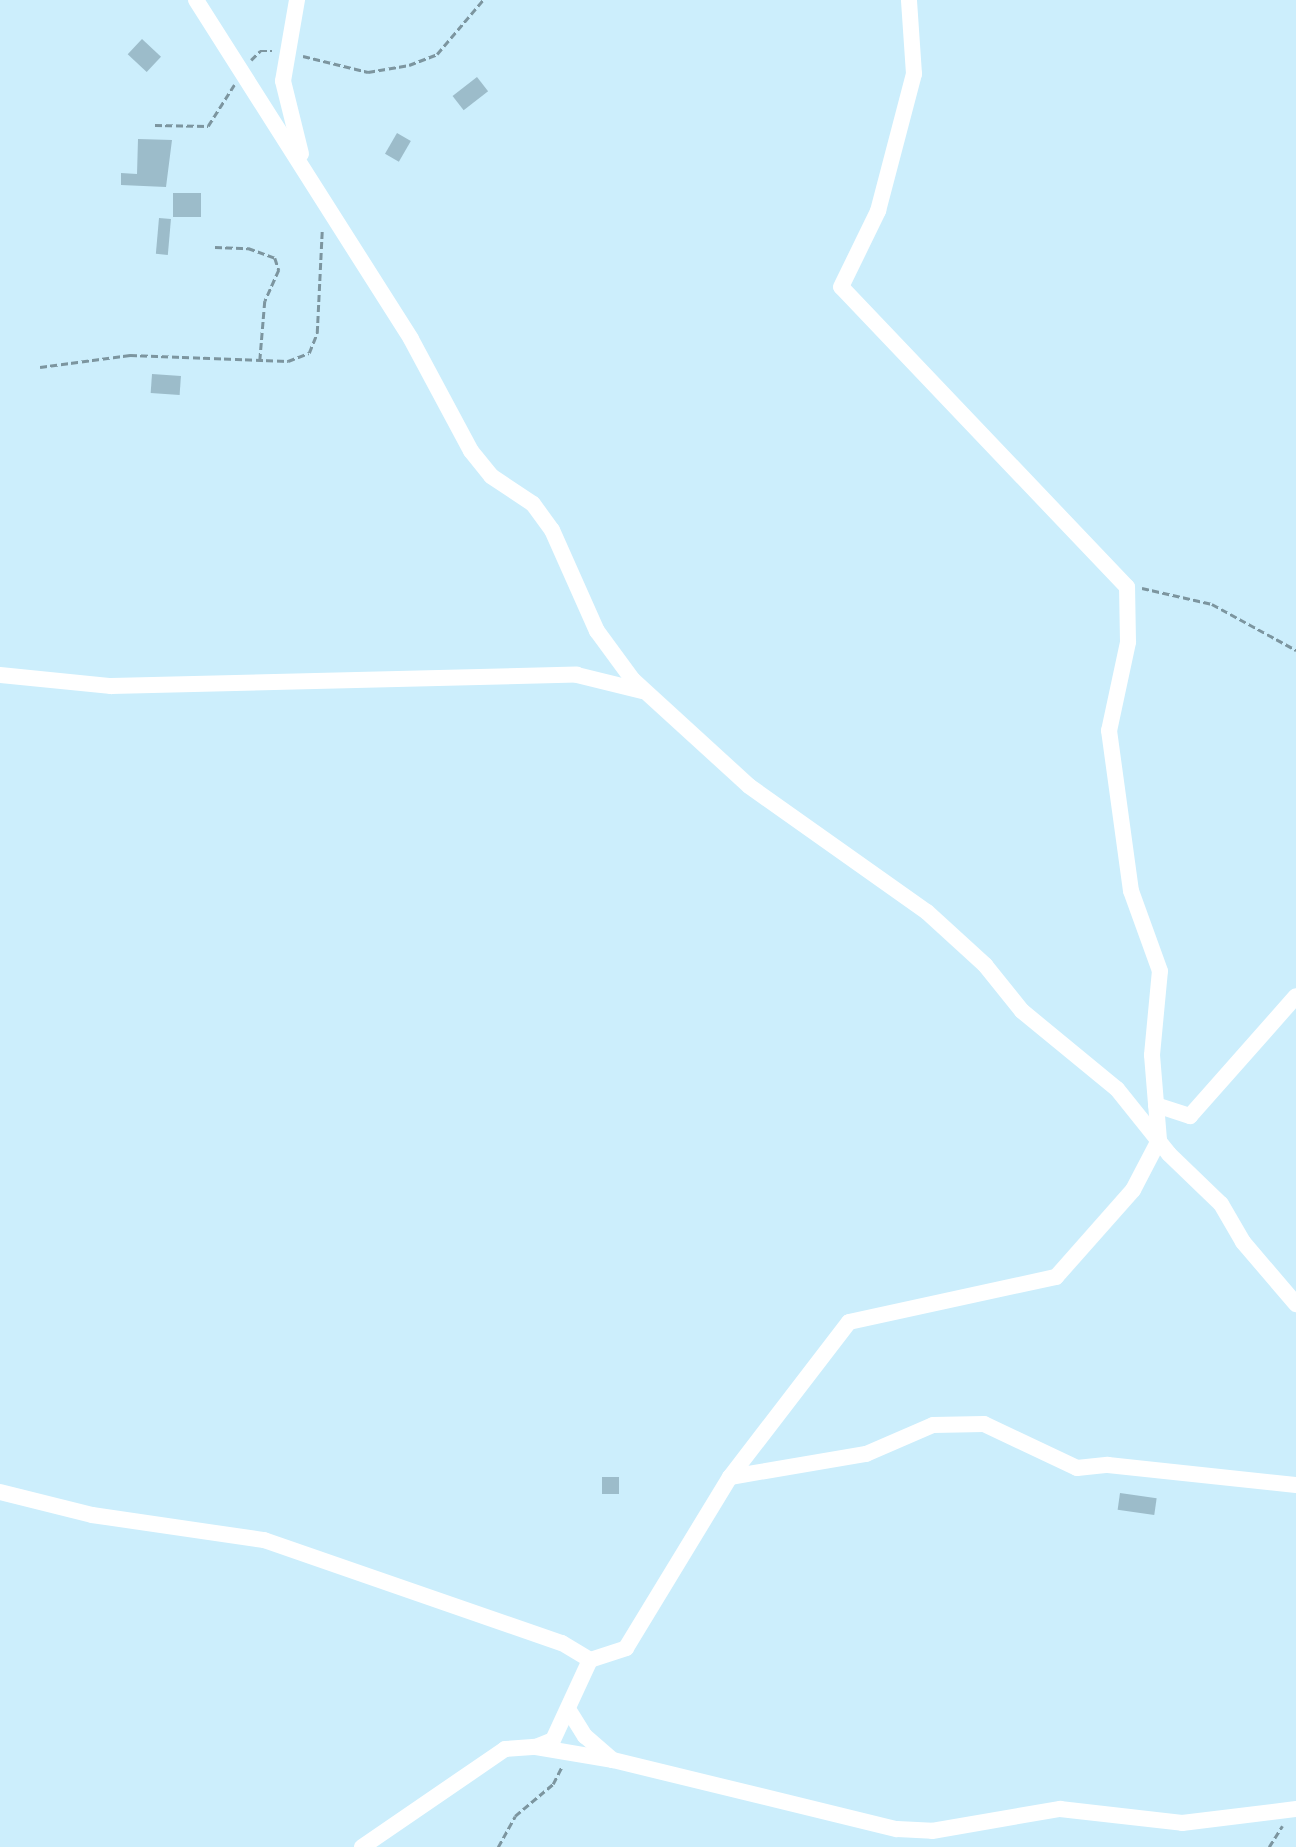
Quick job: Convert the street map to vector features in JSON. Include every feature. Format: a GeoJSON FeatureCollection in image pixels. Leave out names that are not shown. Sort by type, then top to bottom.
{"type":"FeatureCollection","features":[{"type":"Feature","properties":{"kind":"street"},"geometry":{"type":"LineString","coordinates":[[196,0],[411,339],[471,451],[491,476],[533,504],[552,530],[597,631],[648,694],[749,786],[927,912],[985,965],[1022,1011],[1117,1089],[1159,1140],[1221,1204],[1243,1242],[1296,1304]]}},
{"type":"Feature","properties":{"kind":"street"},"geometry":{"type":"LineString","coordinates":[[297,0],[285,51],[283,81],[307,174]]}},
{"type":"Feature","properties":{"kind":"street"},"geometry":{"type":"LineString","coordinates":[[536,1747],[553,1740],[590,1660],[626,1647],[730,1477],[849,1322],[1056,1277],[1133,1190],[1159,1140],[1152,1055],[1160,971],[1131,891],[1109,731],[1128,642],[1128,587],[841,287],[878,211],[914,74],[909,0]]}},
{"type":"Feature","properties":{"kind":"street"},"geometry":{"type":"LineString","coordinates":[[0,675],[111,686],[577,676],[648,694]]}},
{"type":"Feature","properties":{"kind":"street"},"geometry":{"type":"LineString","coordinates":[[1156,1105],[1190,1116],[1296,996]]}},
{"type":"Feature","properties":{"kind":"street"},"geometry":{"type":"LineString","coordinates":[[730,1477],[866,1454],[933,1425],[984,1424],[1077,1468],[1108,1465],[1296,1485]]}},
{"type":"Feature","properties":{"kind":"street"},"geometry":{"type":"LineString","coordinates":[[0,1492],[92,1515],[264,1540],[562,1643],[590,1660]]}},
{"type":"Feature","properties":{"kind":"street"},"geometry":{"type":"LineString","coordinates":[[568,1709],[585,1736],[612,1760]]}},
{"type":"Feature","properties":{"kind":"street"},"geometry":{"type":"LineString","coordinates":[[362,1847],[485,1760],[505,1749],[536,1747],[612,1760],[897,1829],[932,1831],[1060,1809],[1182,1823],[1294,1810]]}},
{"type":"Feature","properties":{"kind":"path"},"geometry":{"type":"LineString","coordinates":[[155,125],[208,126],[241,71],[260,51],[285,51],[368,72],[409,65],[438,54],[483,0]]}},
{"type":"Feature","properties":{"kind":"path"},"geometry":{"type":"LineString","coordinates":[[40,367],[130,355],[288,361],[309,353],[317,333],[323,225]]}},
{"type":"Feature","properties":{"kind":"path"},"geometry":{"type":"LineString","coordinates":[[215,247],[248,248],[275,258],[279,270],[265,301],[260,360]]}},
{"type":"Feature","properties":{"kind":"path"},"geometry":{"type":"LineString","coordinates":[[1128,587],[1213,604],[1296,650]]}},
{"type":"Feature","properties":{"kind":"path"},"geometry":{"type":"LineString","coordinates":[[498,1847],[515,1816],[553,1784],[569,1753]]}},
{"type":"Feature","properties":{"kind":"path"},"geometry":{"type":"LineString","coordinates":[[1269,1847],[1294,1810]]}},
{"type":"Feature","properties":{"kind":"building"},"geometry":{"type":"Polygon","coordinates":[[[142,39],[161,57],[147,72],[128,54],[142,39]]]}},
{"type":"Feature","properties":{"kind":"building"},"geometry":{"type":"Polygon","coordinates":[[[477,77],[488,91],[464,110],[453,96],[477,77]]]}},
{"type":"Feature","properties":{"kind":"building"},"geometry":{"type":"Polygon","coordinates":[[[397,133],[411,141],[399,162],[385,154],[397,133]]]}},
{"type":"Feature","properties":{"kind":"building"},"geometry":{"type":"Polygon","coordinates":[[[138,139],[172,140],[166,187],[121,185],[121,173],[137,174],[138,139]]]}},
{"type":"Feature","properties":{"kind":"building"},"geometry":{"type":"Polygon","coordinates":[[[173,193],[201,193],[201,217],[173,217],[173,193]]]}},
{"type":"Feature","properties":{"kind":"building"},"geometry":{"type":"Polygon","coordinates":[[[159,218],[171,219],[168,255],[156,254],[159,218]]]}},
{"type":"Feature","properties":{"kind":"building"},"geometry":{"type":"Polygon","coordinates":[[[152,374],[181,376],[180,395],[151,393],[152,374]]]}},
{"type":"Feature","properties":{"kind":"building"},"geometry":{"type":"Polygon","coordinates":[[[602,1477],[619,1477],[619,1494],[602,1494],[602,1477]]]}},
{"type":"Feature","properties":{"kind":"building"},"geometry":{"type":"Polygon","coordinates":[[[1120,1493],[1157,1498],[1154,1515],[1118,1510],[1120,1493]]]}}]}
